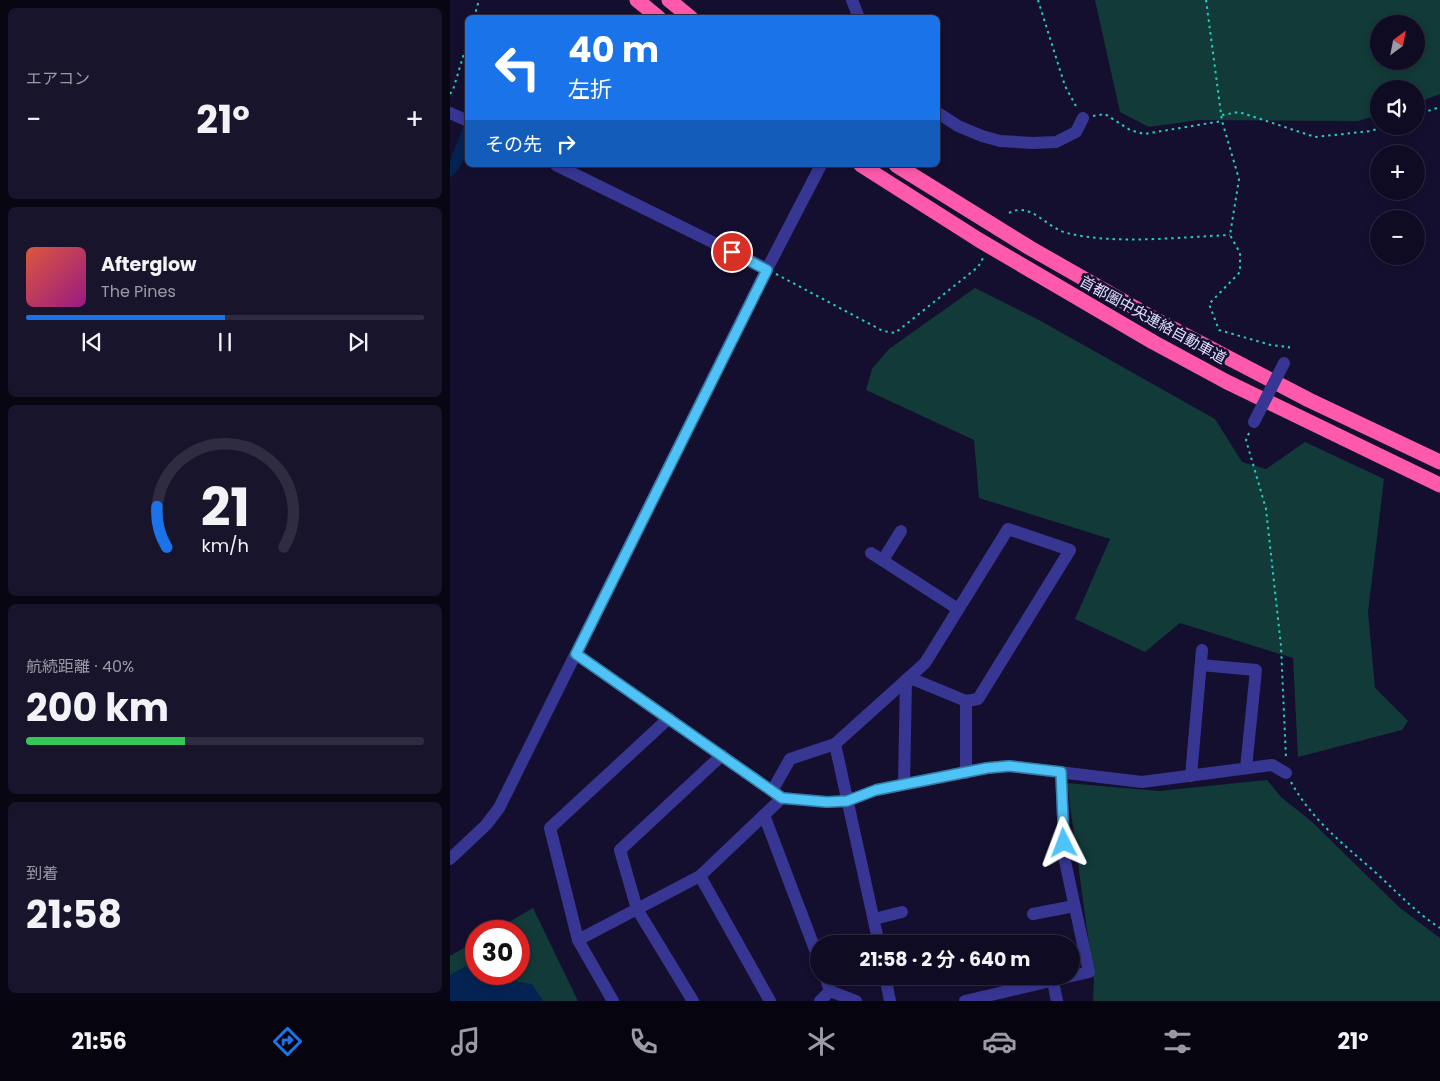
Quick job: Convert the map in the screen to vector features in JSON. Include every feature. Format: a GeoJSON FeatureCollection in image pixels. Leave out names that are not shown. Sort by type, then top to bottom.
{"type":"FeatureCollection","features":[{"type":"Feature","properties":{"kind":"highway"},"geometry":{"type":"LineString","coordinates":[[637,0],[655,15]]}},
{"type":"Feature","properties":{"kind":"highway"},"geometry":{"type":"LineString","coordinates":[[669,0],[687,15]]}},
{"type":"Feature","properties":{"kind":"highway","name":"首都圏中央連絡自動車道"},"geometry":{"type":"LineString","coordinates":[[864,167],[979,240],[1153,342],[1253,395],[1440,485]]}},
{"type":"Feature","properties":{"kind":"highway","name":"首都圏中央連絡自動車道"},"geometry":{"type":"LineString","coordinates":[[899,167],[1030,248],[1158,321],[1300,395],[1440,462]]}},
{"type":"Feature","properties":{"kind":"street"},"geometry":{"type":"LineString","coordinates":[[852,0],[858,15]]}},
{"type":"Feature","properties":{"kind":"street"},"geometry":{"type":"LineString","coordinates":[[450,113],[465,120]]}},
{"type":"Feature","properties":{"kind":"street"},"geometry":{"type":"LineString","coordinates":[[940,114],[958,126],[982,136],[1000,141],[1033,143],[1056,142],[1076,132],[1083,118]]}},
{"type":"Feature","properties":{"kind":"street"},"geometry":{"type":"LineString","coordinates":[[560,167],[767,270]]}},
{"type":"Feature","properties":{"kind":"street"},"geometry":{"type":"LineString","coordinates":[[450,859],[486,825],[499,808],[820,167]]}},
{"type":"Feature","properties":{"kind":"street"},"geometry":{"type":"LineString","coordinates":[[1254,422],[1284,363]]}},
{"type":"Feature","properties":{"kind":"street"},"geometry":{"type":"LineString","coordinates":[[578,940],[700,876],[764,816],[777,794],[790,759],[835,744],[924,663],[1008,528],[1070,550],[978,699],[966,701],[915,680],[906,680]]}},
{"type":"Feature","properties":{"kind":"street"},"geometry":{"type":"LineString","coordinates":[[883,560],[901,532]]}},
{"type":"Feature","properties":{"kind":"street"},"geometry":{"type":"LineString","coordinates":[[871,553],[958,609]]}},
{"type":"Feature","properties":{"kind":"street"},"geometry":{"type":"LineString","coordinates":[[1191,776],[1202,650]]}},
{"type":"Feature","properties":{"kind":"street"},"geometry":{"type":"LineString","coordinates":[[576,654],[777,794],[827,802],[847,801],[876,790],[987,768],[1009,766],[1142,782],[1272,765],[1286,773]]}},
{"type":"Feature","properties":{"kind":"street"},"geometry":{"type":"LineString","coordinates":[[1201,665],[1256,670],[1246,768]]}},
{"type":"Feature","properties":{"kind":"street"},"geometry":{"type":"LineString","coordinates":[[904,784],[906,680]]}},
{"type":"Feature","properties":{"kind":"street"},"geometry":{"type":"LineString","coordinates":[[966,701],[966,773]]}},
{"type":"Feature","properties":{"kind":"street"},"geometry":{"type":"LineString","coordinates":[[613,1001],[578,940],[550,828],[669,718]]}},
{"type":"Feature","properties":{"kind":"street"},"geometry":{"type":"LineString","coordinates":[[835,744],[877,935]]}},
{"type":"Feature","properties":{"kind":"street"},"geometry":{"type":"LineString","coordinates":[[694,1001],[636,909],[620,850],[722,756]]}},
{"type":"Feature","properties":{"kind":"street"},"geometry":{"type":"LineString","coordinates":[[1061,772],[1065,861],[1089,972],[1080,974]]}},
{"type":"Feature","properties":{"kind":"street"},"geometry":{"type":"LineString","coordinates":[[764,816],[810,936]]}},
{"type":"Feature","properties":{"kind":"street"},"geometry":{"type":"LineString","coordinates":[[700,876],[770,1001]]}},
{"type":"Feature","properties":{"kind":"street"},"geometry":{"type":"LineString","coordinates":[[1033,914],[1074,906]]}},
{"type":"Feature","properties":{"kind":"street"},"geometry":{"type":"LineString","coordinates":[[874,919],[902,912]]}},
{"type":"Feature","properties":{"kind":"street"},"geometry":{"type":"LineString","coordinates":[[828,985],[830,991]]}},
{"type":"Feature","properties":{"kind":"street"},"geometry":{"type":"LineString","coordinates":[[887,985],[890,1001]]}},
{"type":"Feature","properties":{"kind":"street"},"geometry":{"type":"LineString","coordinates":[[964,1001],[1039,985]]}},
{"type":"Feature","properties":{"kind":"street"},"geometry":{"type":"LineString","coordinates":[[1054,985],[1057,1001]]}},
{"type":"Feature","properties":{"kind":"street"},"geometry":{"type":"LineString","coordinates":[[820,1001],[830,991]]}},
{"type":"Feature","properties":{"kind":"street"},"geometry":{"type":"LineString","coordinates":[[830,991],[856,1001]]}},
{"type":"Feature","properties":{"kind":"path"},"geometry":{"type":"LineString","coordinates":[[475,15],[479,0]]}},
{"type":"Feature","properties":{"kind":"path"},"geometry":{"type":"LineString","coordinates":[[1038,0],[1064,86],[1083,118],[1105,114],[1130,130],[1144,134],[1222,121]]}},
{"type":"Feature","properties":{"kind":"path"},"geometry":{"type":"LineString","coordinates":[[1206,0],[1222,121],[1238,179],[1230,235],[1240,253],[1240,272],[1209,304],[1219,330],[1271,345],[1289,347],[1284,363]]}},
{"type":"Feature","properties":{"kind":"path"},"geometry":{"type":"LineString","coordinates":[[450,94],[453,90],[465,50]]}},
{"type":"Feature","properties":{"kind":"path"},"geometry":{"type":"LineString","coordinates":[[1425,112],[1440,107]]}},
{"type":"Feature","properties":{"kind":"path"},"geometry":{"type":"LineString","coordinates":[[1221,115],[1239,112],[1315,137],[1370,131]]}},
{"type":"Feature","properties":{"kind":"path"},"geometry":{"type":"LineString","coordinates":[[1009,213],[1017,209],[1026,210],[1064,233],[1096,238],[1230,235]]}},
{"type":"Feature","properties":{"kind":"path"},"geometry":{"type":"LineString","coordinates":[[767,270],[891,334],[895,333],[978,267],[983,258]]}},
{"type":"Feature","properties":{"kind":"path"},"geometry":{"type":"LineString","coordinates":[[1254,422],[1246,440],[1266,509],[1281,646],[1286,773],[1300,798],[1333,837],[1375,872],[1406,903],[1440,928]]}},
{"type":"Feature","properties":{"kind":"green space"},"geometry":{"type":"Polygon","coordinates":[[[1095,0],[1440,0],[1440,94],[1425,100],[1425,80],[1370,80],[1370,118],[1358,121],[1199,120],[1149,127],[1120,112],[1095,0]]]}},
{"type":"Feature","properties":{"kind":"green space"},"geometry":{"type":"Polygon","coordinates":[[[975,288],[1039,320],[1215,419],[1242,462],[1266,469],[1305,442],[1384,479],[1368,612],[1375,688],[1408,721],[1402,730],[1298,757],[1293,658],[1180,623],[1145,652],[1075,619],[1110,539],[979,498],[974,440],[866,390],[872,369],[889,349],[975,288]]]}},
{"type":"Feature","properties":{"kind":"green space"},"geometry":{"type":"Polygon","coordinates":[[[1267,780],[1281,797],[1311,821],[1400,908],[1440,938],[1440,1001],[1093,1001],[1094,981],[1067,783],[1159,791],[1267,780]]]}},
{"type":"Feature","properties":{"kind":"green space"},"geometry":{"type":"Polygon","coordinates":[[[533,908],[578,1001],[450,1001],[450,956],[465,947],[465,985],[530,985],[530,920],[512,920],[533,908]]]}},
{"type":"Feature","properties":{"kind":"water"},"geometry":{"type":"Polygon","coordinates":[[[465,122],[465,154],[461,164],[450,178],[450,161],[465,122]]]}},
{"type":"Feature","properties":{"kind":"water"},"geometry":{"type":"Polygon","coordinates":[[[465,966],[465,985],[532,984],[543,1001],[450,1001],[450,975],[465,966]]]}},
{"type":"Feature","properties":{"kind":"route"},"geometry":{"type":"LineString","coordinates":[[732,252],[767,270],[576,654],[782,798],[827,802],[847,801],[876,790],[987,768],[1009,766],[1061,772],[1064,843]]}}]}
